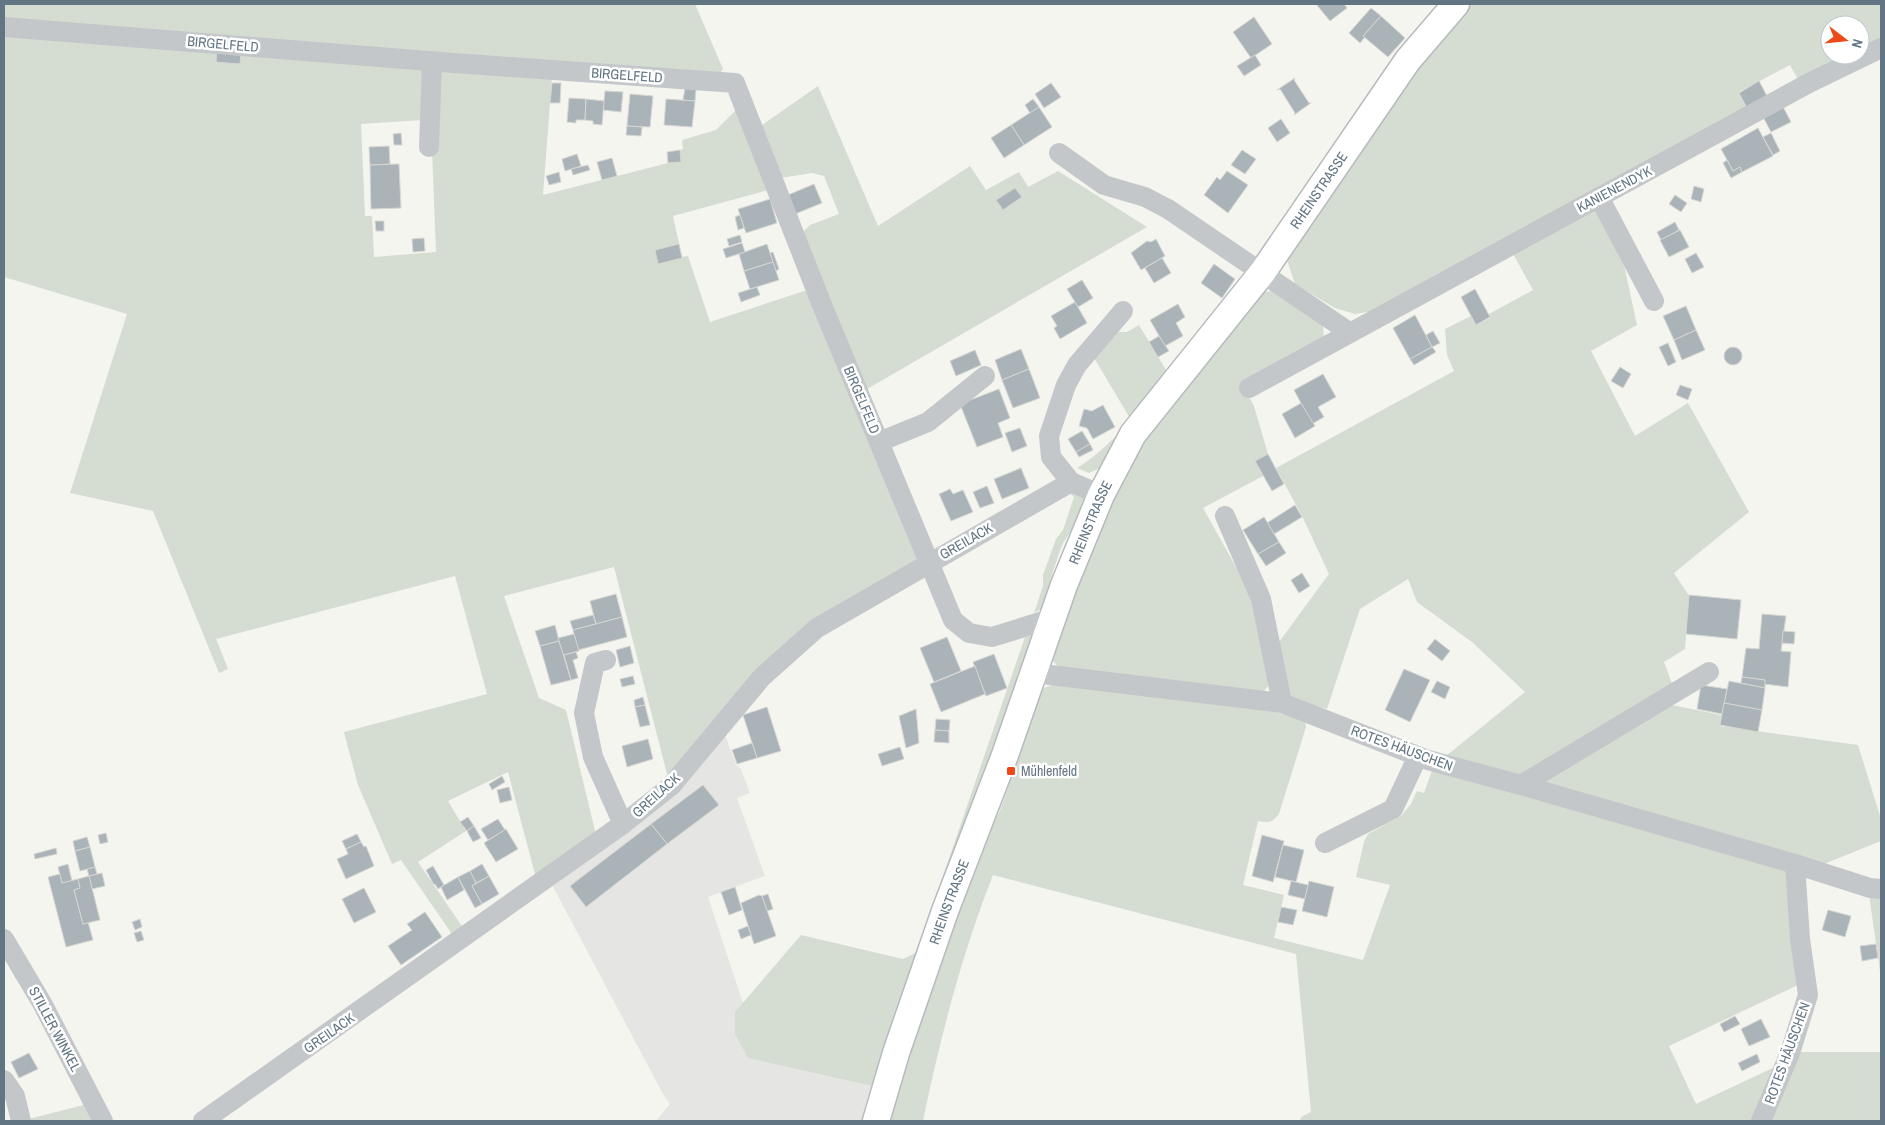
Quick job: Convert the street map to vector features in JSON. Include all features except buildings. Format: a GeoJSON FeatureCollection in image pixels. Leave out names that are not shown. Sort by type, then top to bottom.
{"type":"FeatureCollection","features":[{"type":"Feature","properties":{"kind":"main road","name":"RHEINSTRASSE"},"geometry":{"type":"LineString","coordinates":[[876,1121],[896,1054],[945,911],[1005,755],[1081,539],[1101,495],[1133,434],[1262,274],[1408,60],[1456,4]]}},
{"type":"Feature","properties":{"kind":"street","name":"BIRGELFELD"},"geometry":{"type":"LineString","coordinates":[[4,27],[432,62],[735,83],[818,296],[953,620],[969,633],[992,638],[1053,618]]}},
{"type":"Feature","properties":{"kind":"street","name":"KANIENENDYK"},"geometry":{"type":"LineString","coordinates":[[1249,388],[1809,83],[1881,48]]}},
{"type":"Feature","properties":{"kind":"street"},"geometry":{"type":"LineString","coordinates":[[429,147],[432,62]]}},
{"type":"Feature","properties":{"kind":"street"},"geometry":{"type":"LineString","coordinates":[[1059,154],[1104,185],[1145,198],[1168,208],[1349,332]]}},
{"type":"Feature","properties":{"kind":"street"},"geometry":{"type":"LineString","coordinates":[[1598,197],[1654,301]]}},
{"type":"Feature","properties":{"kind":"street"},"geometry":{"type":"LineString","coordinates":[[1101,495],[1071,482],[1052,457],[1049,436],[1066,385],[1077,364],[1123,311]]}},
{"type":"Feature","properties":{"kind":"street"},"geometry":{"type":"LineString","coordinates":[[879,442],[928,422],[985,376]]}},
{"type":"Feature","properties":{"kind":"street","name":"GREILACK"},"geometry":{"type":"LineString","coordinates":[[203,1121],[623,824],[671,786],[762,677],[818,628],[929,562],[1071,482]]}},
{"type":"Feature","properties":{"kind":"street"},"geometry":{"type":"LineString","coordinates":[[1225,516],[1261,599],[1282,703]]}},
{"type":"Feature","properties":{"kind":"street"},"geometry":{"type":"LineString","coordinates":[[606,660],[596,663],[584,713],[593,757],[623,824]]}},
{"type":"Feature","properties":{"kind":"street"},"geometry":{"type":"LineString","coordinates":[[1521,785],[1709,672]]}},
{"type":"Feature","properties":{"kind":"street","name":"ROTES HÄUSCHEN"},"geometry":{"type":"LineString","coordinates":[[1034,673],[1282,703],[1418,756],[1794,864],[1870,888],[1881,889]]}},
{"type":"Feature","properties":{"kind":"street"},"geometry":{"type":"LineString","coordinates":[[1325,843],[1393,809],[1418,756]]}},
{"type":"Feature","properties":{"kind":"street","name":"ROTES HÄUSCHEN"},"geometry":{"type":"LineString","coordinates":[[1761,1121],[1790,1052],[1808,995],[1800,939],[1794,864]]}},
{"type":"Feature","properties":{"kind":"street","name":"STILLER WINKEL"},"geometry":{"type":"LineString","coordinates":[[4,939],[42,1004],[104,1121]]}},
{"type":"Feature","properties":{"kind":"street"},"geometry":{"type":"LineString","coordinates":[[4,1080],[15,1096],[21,1121]]}},
{"type":"Feature","properties":{"kind":"shaded area"},"geometry":{"type":"Polygon","coordinates":[[[4,4],[695,4],[723,69],[718,76],[4,19],[4,4]]]}},
{"type":"Feature","properties":{"kind":"shaded area"},"geometry":{"type":"Polygon","coordinates":[[[1468,4],[1881,4],[1881,43],[1870,49],[1870,15],[1820,15],[1820,65],[1837,65],[1800,83],[1790,65],[1739,92],[1749,111],[1386,309],[1355,314],[1335,308],[1295,284],[1285,254],[1403,82],[1468,4]]]}},
{"type":"Feature","properties":{"kind":"shaded area"},"geometry":{"type":"Polygon","coordinates":[[[4,33],[422,67],[423,120],[361,124],[365,216],[372,216],[374,257],[436,252],[432,150],[435,77],[443,69],[552,77],[543,195],[668,163],[681,162],[680,150],[683,149],[682,140],[716,130],[738,108],[772,189],[673,216],[682,257],[688,256],[710,322],[810,289],[921,557],[812,624],[668,778],[614,567],[504,596],[539,698],[566,710],[596,835],[536,878],[508,772],[448,801],[466,831],[418,862],[464,929],[454,937],[401,860],[392,864],[358,785],[344,732],[487,694],[455,576],[216,639],[228,669],[219,673],[153,511],[70,493],[127,314],[4,277],[4,33]]]}},
{"type":"Feature","properties":{"kind":"shaded area"},"geometry":{"type":"Polygon","coordinates":[[[818,86],[878,226],[970,166],[986,190],[1019,172],[1028,187],[1058,171],[1147,227],[867,389],[802,233],[810,225],[839,214],[824,176],[812,173],[780,178],[759,127],[818,86]]]}},
{"type":"Feature","properties":{"kind":"shaded area"},"geometry":{"type":"Polygon","coordinates":[[[1597,203],[1621,251],[1637,325],[1591,351],[1635,436],[1688,403],[1749,512],[1674,573],[1689,596],[1685,649],[1664,662],[1674,689],[1520,777],[1446,756],[1525,692],[1472,642],[1417,602],[1408,579],[1360,609],[1327,709],[1284,698],[1276,646],[1329,574],[1303,518],[1276,468],[1454,371],[1447,355],[1445,329],[1471,316],[1476,325],[1490,318],[1489,314],[1533,290],[1511,250],[1597,203]]]}},
{"type":"Feature","properties":{"kind":"shaded area"},"geometry":{"type":"Polygon","coordinates":[[[1273,291],[1323,324],[1324,342],[1243,386],[1254,406],[1268,454],[1255,461],[1263,476],[1203,508],[1260,610],[1271,683],[1263,692],[1059,668],[1048,655],[1091,537],[1137,445],[1256,293],[1273,291]]]}},
{"type":"Feature","properties":{"kind":"shaded area"},"geometry":{"type":"Polygon","coordinates":[[[1139,325],[1169,375],[1105,466],[1089,473],[1077,468],[1106,446],[1131,420],[1093,356],[1116,332],[1127,332],[1139,325]]]}},
{"type":"Feature","properties":{"kind":"shaded area"},"geometry":{"type":"Polygon","coordinates":[[[1067,491],[1084,494],[1086,506],[1062,545],[1051,577],[1045,606],[1034,613],[1043,586],[1043,575],[1056,539],[1063,530],[1074,497],[1067,491]]]}},
{"type":"Feature","properties":{"kind":"shaded area"},"geometry":{"type":"Polygon","coordinates":[[[1026,634],[1037,639],[879,1079],[872,1086],[748,1058],[735,1034],[735,1012],[801,935],[903,959],[917,952],[1026,634]]]}},
{"type":"Feature","properties":{"kind":"shaded area"},"geometry":{"type":"Polygon","coordinates":[[[1057,683],[1259,708],[1305,720],[1306,727],[1279,814],[1270,822],[1258,821],[1243,885],[1284,895],[1274,938],[1363,960],[1390,885],[1356,877],[1364,842],[1368,834],[1401,816],[1411,804],[1417,791],[1424,793],[1433,768],[1788,872],[1800,984],[1669,1046],[1696,1104],[1777,1066],[1754,1121],[1300,1121],[1301,1117],[1311,1112],[1296,954],[993,875],[971,935],[953,996],[923,1121],[887,1121],[980,848],[999,813],[1018,760],[1026,722],[1036,691],[1057,683]]]}},
{"type":"Feature","properties":{"kind":"shaded area"},"geometry":{"type":"Polygon","coordinates":[[[1667,704],[1721,715],[1720,726],[1858,745],[1881,819],[1881,841],[1824,864],[1544,784],[1545,775],[1667,704]]]}},
{"type":"Feature","properties":{"kind":"shaded area"},"geometry":{"type":"Polygon","coordinates":[[[724,732],[736,765],[741,769],[750,793],[737,798],[765,876],[708,897],[743,1003],[735,1013],[749,1058],[872,1086],[863,1121],[656,1121],[670,1104],[551,883],[724,732]]]}},
{"type":"Feature","properties":{"kind":"shaded area"},"geometry":{"type":"Polygon","coordinates":[[[1869,895],[1881,896],[1881,978],[1869,895]]]}},
{"type":"Feature","properties":{"kind":"shaded area"},"geometry":{"type":"Polygon","coordinates":[[[1795,1052],[1881,1052],[1881,1121],[1765,1121],[1795,1052]]]}},
{"type":"Feature","properties":{"kind":"shaded area"},"geometry":{"type":"Polygon","coordinates":[[[87,1104],[97,1121],[25,1121],[25,1120],[87,1104]]]}},
{"type":"Feature","properties":{"kind":"place","name":"Mühlenfeld"},"geometry":{"type":"Point","coordinates":[1011,771]}}]}
